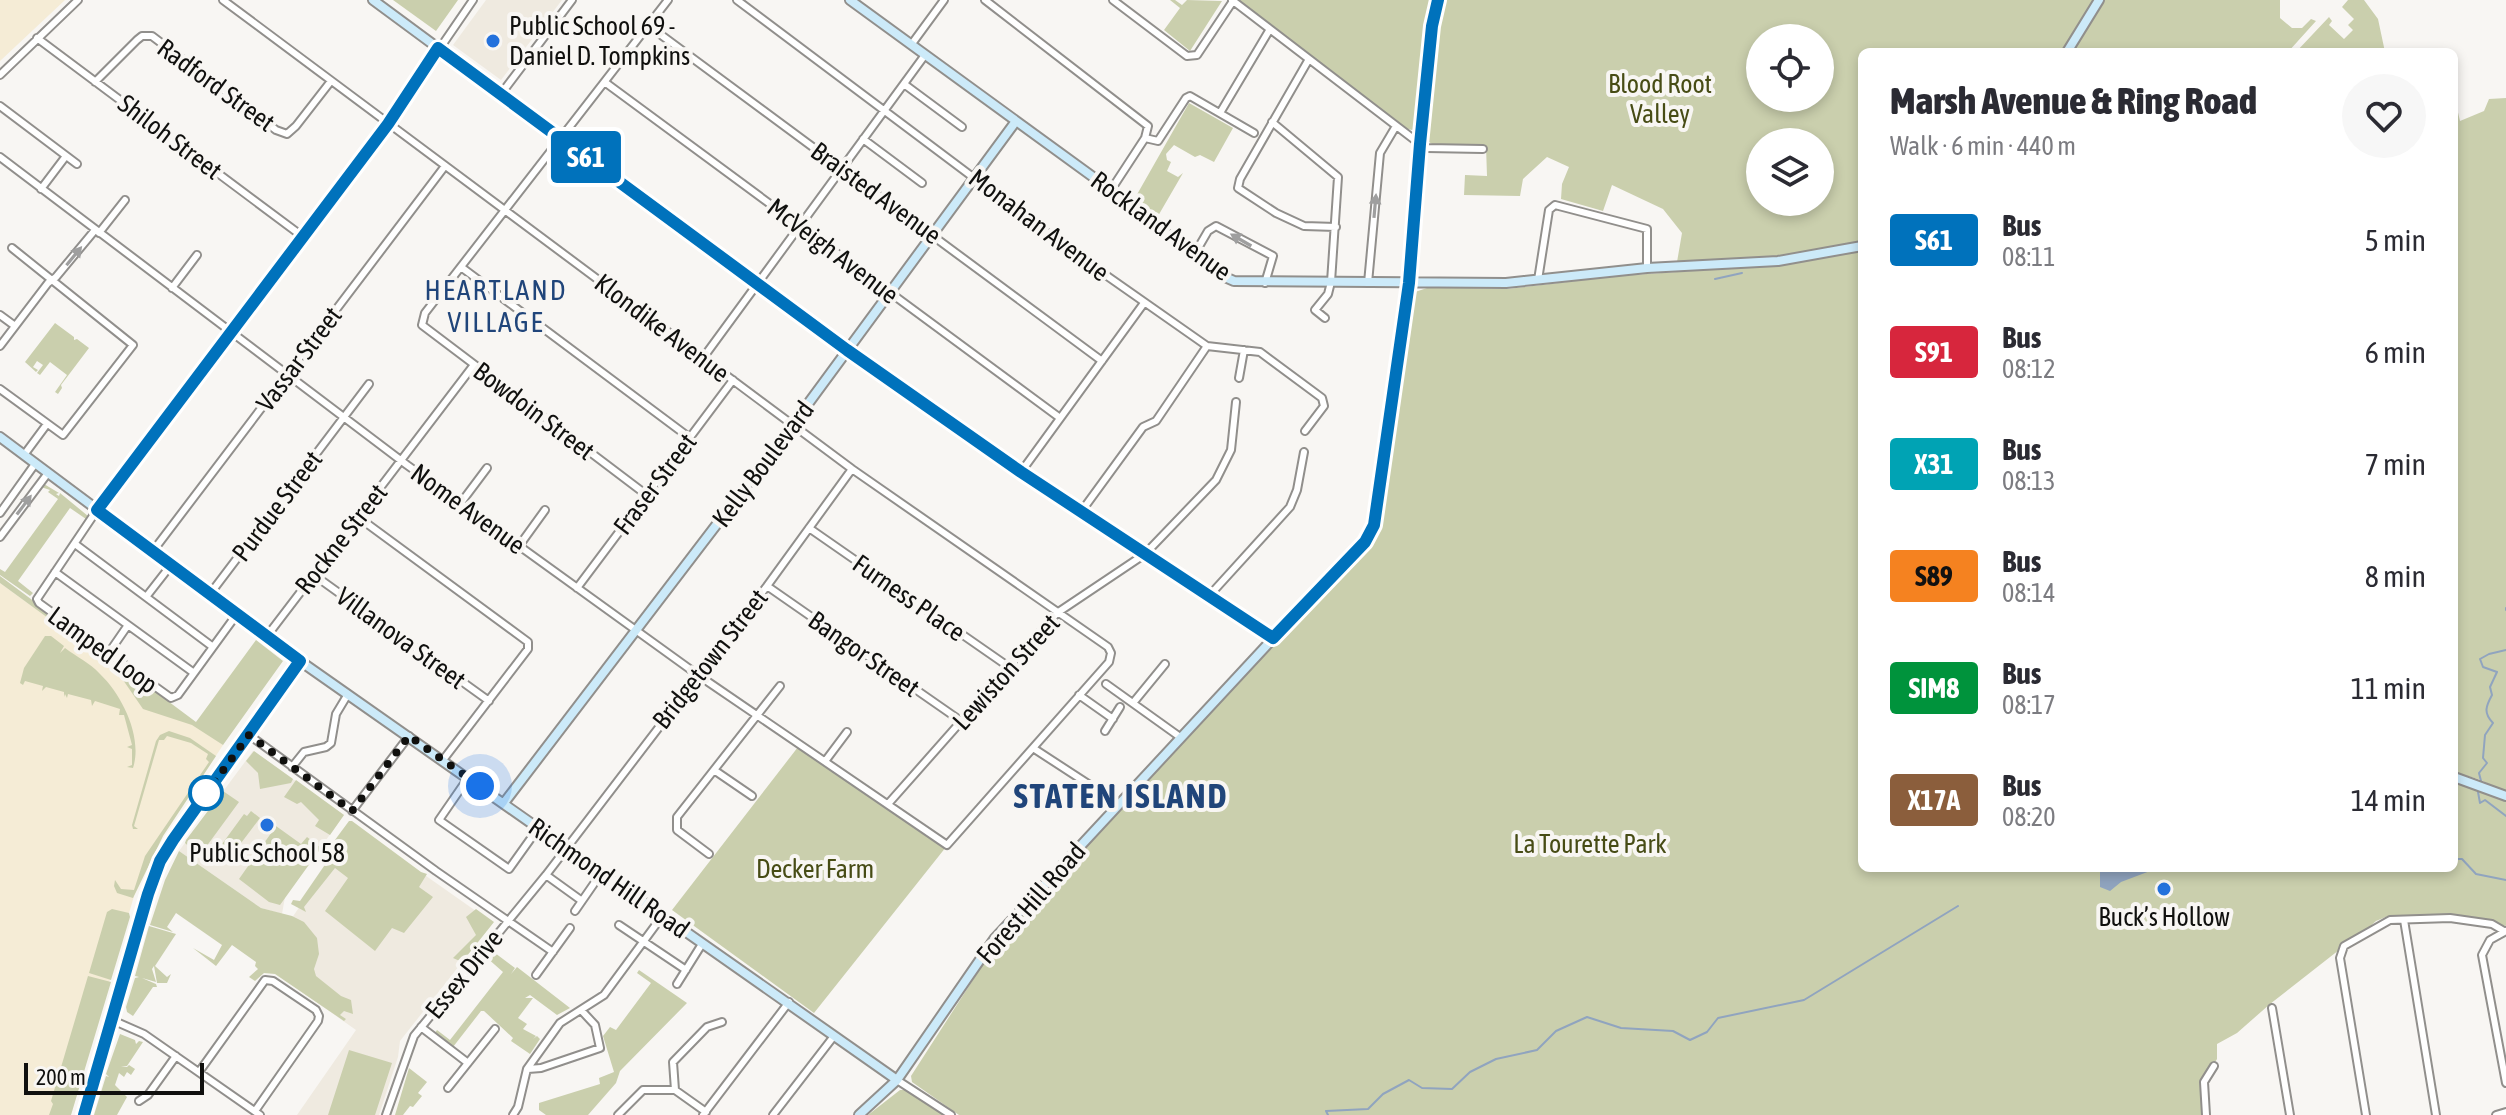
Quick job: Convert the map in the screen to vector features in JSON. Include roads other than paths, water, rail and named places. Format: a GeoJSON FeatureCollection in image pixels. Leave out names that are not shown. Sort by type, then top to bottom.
{"type":"FeatureCollection","features":[{"type":"Feature","properties":{"kind":"street"},"geometry":{"type":"LineString","coordinates":[[0,75],[78,0]]}},
{"type":"Feature","properties":{"kind":"street","name":"Klondike Avenue"},"geometry":{"type":"LineString","coordinates":[[223,0],[852,469],[1108,647],[1111,653],[1109,662],[1079,695]]}},
{"type":"Feature","properties":{"kind":"street"},"geometry":{"type":"LineString","coordinates":[[373,0],[847,350],[1021,472],[1273,638]]}},
{"type":"Feature","properties":{"kind":"street","name":"Lamped Loop"},"geometry":{"type":"LineString","coordinates":[[237,614],[178,695],[169,698],[39,603],[39,595],[97,510],[388,124],[473,0]]}},
{"type":"Feature","properties":{"kind":"street"},"geometry":{"type":"LineString","coordinates":[[501,94],[572,0]]}},
{"type":"Feature","properties":{"kind":"street"},"geometry":{"type":"LineString","coordinates":[[668,0],[461,267],[690,438]]}},
{"type":"Feature","properties":{"kind":"street","name":"Monahan Avenue"},"geometry":{"type":"LineString","coordinates":[[737,0],[1144,303],[1207,346],[1260,352],[1322,398],[1324,406],[1305,431]]}},
{"type":"Feature","properties":{"kind":"street"},"geometry":{"type":"LineString","coordinates":[[911,45],[944,0]]}},
{"type":"Feature","properties":{"kind":"street"},"geometry":{"type":"LineString","coordinates":[[985,0],[1146,124],[1145,138],[1111,190]]}},
{"type":"Feature","properties":{"kind":"street"},"geometry":{"type":"LineString","coordinates":[[1113,0],[1192,57],[1197,55],[1232,0],[1420,144],[1427,148],[1483,149]]}},
{"type":"Feature","properties":{"kind":"street","name":"Forest Hill Road"},"geometry":{"type":"LineString","coordinates":[[859,1115],[897,1080],[995,938],[1365,542],[1372,530],[1380,498],[1409,283],[1432,26],[1439,0]]}},
{"type":"Feature","properties":{"kind":"street"},"geometry":{"type":"LineString","coordinates":[[2069,48],[2099,0]]}},
{"type":"Feature","properties":{"kind":"street","name":"Rockland Avenue"},"geometry":{"type":"LineString","coordinates":[[854,1],[1229,280],[1265,283],[1506,283],[1647,268],[1778,261],[1858,247]]}},
{"type":"Feature","properties":{"kind":"street","name":"Braisted Avenue"},"geometry":{"type":"LineString","coordinates":[[649,26],[1102,361]]}},
{"type":"Feature","properties":{"kind":"street"},"geometry":{"type":"LineString","coordinates":[[1220,113],[1270,29]]}},
{"type":"Feature","properties":{"kind":"street","name":"Radford Street"},"geometry":{"type":"LineString","coordinates":[[95,82],[142,36],[152,36],[276,130],[287,134],[331,81]]}},
{"type":"Feature","properties":{"kind":"street","name":"Shiloh Street"},"geometry":{"type":"LineString","coordinates":[[37,38],[302,236]]}},
{"type":"Feature","properties":{"kind":"street"},"geometry":{"type":"LineString","coordinates":[[703,358],[925,55]]}},
{"type":"Feature","properties":{"kind":"street"},"geometry":{"type":"LineString","coordinates":[[1309,59],[1240,179],[1240,191],[1304,226],[1336,227]]}},
{"type":"Feature","properties":{"kind":"street","name":"McVeigh Avenue"},"geometry":{"type":"LineString","coordinates":[[606,83],[1060,418]]}},
{"type":"Feature","properties":{"kind":"street"},"geometry":{"type":"LineString","coordinates":[[904,84],[962,127]]}},
{"type":"Feature","properties":{"kind":"street"},"geometry":{"type":"LineString","coordinates":[[1145,138],[1158,141],[1188,97],[1254,133]]}},
{"type":"Feature","properties":{"kind":"street"},"geometry":{"type":"LineString","coordinates":[[0,106],[77,164]]}},
{"type":"Feature","properties":{"kind":"street","name":"Kelly Boulevard"},"geometry":{"type":"LineString","coordinates":[[504,803],[793,425],[1016,121]]}},
{"type":"Feature","properties":{"kind":"street"},"geometry":{"type":"LineString","coordinates":[[1272,122],[1336,174],[1336,227],[1331,282],[1328,294],[1315,310],[1325,318]]}},
{"type":"Feature","properties":{"kind":"street"},"geometry":{"type":"LineString","coordinates":[[1368,283],[1380,153],[1396,126]]}},
{"type":"Feature","properties":{"kind":"street"},"geometry":{"type":"LineString","coordinates":[[863,139],[922,183]]}},
{"type":"Feature","properties":{"kind":"street"},"geometry":{"type":"LineString","coordinates":[[41,189],[66,156]]}},
{"type":"Feature","properties":{"kind":"street","name":"Nome Avenue"},"geometry":{"type":"LineString","coordinates":[[0,157],[343,419],[637,632],[947,845],[1033,748]]}},
{"type":"Feature","properties":{"kind":"street","name":"Vassar Street"},"geometry":{"type":"LineString","coordinates":[[153,551],[445,166]]}},
{"type":"Feature","properties":{"kind":"street"},"geometry":{"type":"LineString","coordinates":[[0,346],[52,281],[125,200]]}},
{"type":"Feature","properties":{"kind":"street"},"geometry":{"type":"LineString","coordinates":[[1538,280],[1549,210],[1555,205],[1647,229],[1647,268]]}},
{"type":"Feature","properties":{"kind":"street"},"geometry":{"type":"LineString","coordinates":[[1194,255],[1208,231],[1219,227],[1273,256],[1265,283]]}},
{"type":"Feature","properties":{"kind":"street"},"geometry":{"type":"LineString","coordinates":[[0,389],[63,435],[133,345],[12,248]]}},
{"type":"Feature","properties":{"kind":"street"},"geometry":{"type":"LineString","coordinates":[[172,288],[197,255]]}},
{"type":"Feature","properties":{"kind":"street","name":"Bowdoin Street"},"geometry":{"type":"LineString","coordinates":[[461,267],[425,313],[422,325],[648,496]]}},
{"type":"Feature","properties":{"kind":"street"},"geometry":{"type":"LineString","coordinates":[[1021,472],[1144,303]]}},
{"type":"Feature","properties":{"kind":"street"},"geometry":{"type":"LineString","coordinates":[[0,315],[15,326]]}},
{"type":"Feature","properties":{"kind":"street"},"geometry":{"type":"LineString","coordinates":[[1081,512],[1143,427],[1156,421],[1207,346]]}},
{"type":"Feature","properties":{"kind":"street"},"geometry":{"type":"LineString","coordinates":[[1239,378],[1244,350]]}},
{"type":"Feature","properties":{"kind":"street","name":"Rockne Street"},"geometry":{"type":"LineString","coordinates":[[267,636],[473,366]]}},
{"type":"Feature","properties":{"kind":"street","name":"Fraser Street"},"geometry":{"type":"LineString","coordinates":[[577,588],[733,380]]}},
{"type":"Feature","properties":{"kind":"street","name":"Purdue Street"},"geometry":{"type":"LineString","coordinates":[[210,594],[369,384]]}},
{"type":"Feature","properties":{"kind":"street","name":"Lewiston Street"},"geometry":{"type":"LineString","coordinates":[[888,804],[1057,613],[1145,554],[1221,472],[1233,440],[1236,402]]}},
{"type":"Feature","properties":{"kind":"street"},"geometry":{"type":"LineString","coordinates":[[24,455],[47,424]]}},
{"type":"Feature","properties":{"kind":"street","name":"Richmond Hill Road"},"geometry":{"type":"LineString","coordinates":[[0,437],[300,661],[951,1115]]}},
{"type":"Feature","properties":{"kind":"street"},"geometry":{"type":"LineString","coordinates":[[1209,596],[1290,507],[1297,490],[1304,452]]}},
{"type":"Feature","properties":{"kind":"street"},"geometry":{"type":"LineString","coordinates":[[0,513],[35,464]]}},
{"type":"Feature","properties":{"kind":"street"},"geometry":{"type":"LineString","coordinates":[[460,504],[487,468]]}},
{"type":"Feature","properties":{"kind":"street","name":"Bridgetown Street"},"geometry":{"type":"LineString","coordinates":[[566,846],[767,586],[852,469]]}},
{"type":"Feature","properties":{"kind":"street"},"geometry":{"type":"LineString","coordinates":[[0,537],[48,473]]}},
{"type":"Feature","properties":{"kind":"street"},"geometry":{"type":"LineString","coordinates":[[519,546],[545,510]]}},
{"type":"Feature","properties":{"kind":"street"},"geometry":{"type":"LineString","coordinates":[[358,517],[529,644],[443,760]]}},
{"type":"Feature","properties":{"kind":"street","name":"Furness Place"},"geometry":{"type":"LineString","coordinates":[[809,528],[1009,667]]}},
{"type":"Feature","properties":{"kind":"street"},"geometry":{"type":"LineString","coordinates":[[75,544],[213,647]]}},
{"type":"Feature","properties":{"kind":"street"},"geometry":{"type":"LineString","coordinates":[[146,597],[171,565]]}},
{"type":"Feature","properties":{"kind":"street"},"geometry":{"type":"LineString","coordinates":[[55,572],[194,673]]}},
{"type":"Feature","properties":{"kind":"street","name":"Villanova Street"},"geometry":{"type":"LineString","coordinates":[[314,575],[489,701]]}},
{"type":"Feature","properties":{"kind":"street","name":"Bangor Street"},"geometry":{"type":"LineString","coordinates":[[767,586],[961,721]]}},
{"type":"Feature","properties":{"kind":"street"},"geometry":{"type":"LineString","coordinates":[[108,654],[128,625]]}},
{"type":"Feature","properties":{"kind":"street"},"geometry":{"type":"LineString","coordinates":[[84,1115],[160,861],[185,821],[300,661]]}},
{"type":"Feature","properties":{"kind":"street"},"geometry":{"type":"LineString","coordinates":[[1133,703],[1165,664]]}},
{"type":"Feature","properties":{"kind":"street"},"geometry":{"type":"LineString","coordinates":[[1106,684],[1180,737]]}},
{"type":"Feature","properties":{"kind":"street"},"geometry":{"type":"LineString","coordinates":[[709,854],[680,833],[675,826],[677,817],[780,686]]}},
{"type":"Feature","properties":{"kind":"street"},"geometry":{"type":"LineString","coordinates":[[292,767],[304,752],[329,746],[333,739],[336,711],[348,694]]}},
{"type":"Feature","properties":{"kind":"street"},"geometry":{"type":"LineString","coordinates":[[1113,719],[1079,695],[1033,748],[1119,804]]}},
{"type":"Feature","properties":{"kind":"street"},"geometry":{"type":"LineString","coordinates":[[1105,731],[1120,707]]}},
{"type":"Feature","properties":{"kind":"street"},"geometry":{"type":"LineString","coordinates":[[826,760],[847,732]]}},
{"type":"Feature","properties":{"kind":"street"},"geometry":{"type":"LineString","coordinates":[[249,735],[553,952]]}},
{"type":"Feature","properties":{"kind":"street"},"geometry":{"type":"LineString","coordinates":[[352,811],[409,736]]}},
{"type":"Feature","properties":{"kind":"street"},"geometry":{"type":"LineString","coordinates":[[714,770],[752,796]]}},
{"type":"Feature","properties":{"kind":"street"},"geometry":{"type":"LineString","coordinates":[[468,778],[439,820],[509,869],[539,827]]}},
{"type":"Feature","properties":{"kind":"street"},"geometry":{"type":"LineString","coordinates":[[2458,779],[2506,796]]}},
{"type":"Feature","properties":{"kind":"street","name":"Essex Drive"},"geometry":{"type":"LineString","coordinates":[[386,1115],[410,1042],[546,875],[566,846]]}},
{"type":"Feature","properties":{"kind":"street"},"geometry":{"type":"LineString","coordinates":[[575,911],[602,872]]}},
{"type":"Feature","properties":{"kind":"street"},"geometry":{"type":"LineString","coordinates":[[546,875],[582,901]]}},
{"type":"Feature","properties":{"kind":"street"},"geometry":{"type":"LineString","coordinates":[[513,1115],[518,1107],[527,1069],[563,1019],[604,995],[663,915]]}},
{"type":"Feature","properties":{"kind":"street"},"geometry":{"type":"LineString","coordinates":[[2404,920],[2436,1115]]}},
{"type":"Feature","properties":{"kind":"street"},"geometry":{"type":"LineString","coordinates":[[2366,1115],[2340,958],[2342,949],[2383,922],[2467,920],[2492,924],[2505,931]]}},
{"type":"Feature","properties":{"kind":"street"},"geometry":{"type":"LineString","coordinates":[[619,925],[686,970]]}},
{"type":"Feature","properties":{"kind":"street"},"geometry":{"type":"LineString","coordinates":[[536,975],[570,928]]}},
{"type":"Feature","properties":{"kind":"street"},"geometry":{"type":"LineString","coordinates":[[2505,931],[2490,940],[2482,955],[2506,1083]]}},
{"type":"Feature","properties":{"kind":"street"},"geometry":{"type":"LineString","coordinates":[[677,984],[702,944]]}},
{"type":"Feature","properties":{"kind":"street"},"geometry":{"type":"LineString","coordinates":[[112,1020],[144,1034],[258,1113],[319,1016],[316,1010],[273,981],[265,980],[199,1072]]}},
{"type":"Feature","properties":{"kind":"street"},"geometry":{"type":"LineString","coordinates":[[618,1115],[643,1090],[675,1090],[704,1113],[789,1002]]}},
{"type":"Feature","properties":{"kind":"street"},"geometry":{"type":"LineString","coordinates":[[2272,1008],[2290,1115]]}},
{"type":"Feature","properties":{"kind":"street"},"geometry":{"type":"LineString","coordinates":[[527,1069],[601,1047],[595,1025],[581,1010]]}},
{"type":"Feature","properties":{"kind":"street"},"geometry":{"type":"LineString","coordinates":[[675,1090],[675,1058],[707,1027],[722,1022]]}},
{"type":"Feature","properties":{"kind":"street"},"geometry":{"type":"LineString","coordinates":[[421,1027],[468,1063]]}},
{"type":"Feature","properties":{"kind":"street"},"geometry":{"type":"LineString","coordinates":[[448,1088],[495,1029]]}},
{"type":"Feature","properties":{"kind":"street"},"geometry":{"type":"LineString","coordinates":[[773,1115],[834,1036]]}},
{"type":"Feature","properties":{"kind":"street"},"geometry":{"type":"LineString","coordinates":[[539,1053],[554,1063]]}},
{"type":"Feature","properties":{"kind":"street"},"geometry":{"type":"LineString","coordinates":[[139,1101],[148,1095],[176,1056]]}},
{"type":"Feature","properties":{"kind":"street"},"geometry":{"type":"LineString","coordinates":[[2206,1115],[2204,1082],[2214,1066]]}},
{"type":"Feature","properties":{"kind":"street"},"geometry":{"type":"LineString","coordinates":[[2496,1115],[2506,1112]]}},
{"type":"Feature","properties":{"kind":"water"},"geometry":{"type":"Polygon","coordinates":[[[2100,872],[2147,872],[2121,882],[2110,891],[2100,887],[2100,872]]]}},
{"type":"Feature","properties":{"kind":"waterway"},"geometry":{"type":"LineString","coordinates":[[1715,279],[1742,273]]}},
{"type":"Feature","properties":{"kind":"waterway"},"geometry":{"type":"LineString","coordinates":[[2481,781],[2479,773],[2487,763],[2483,758],[2485,735],[2493,723],[2486,709],[2492,695],[2490,687],[2497,672],[2483,667],[2480,659],[2506,650]]}},
{"type":"Feature","properties":{"kind":"waterway"},"geometry":{"type":"LineString","coordinates":[[2478,792],[2480,803],[2485,800],[2506,816]]}},
{"type":"Feature","properties":{"kind":"waterway"},"geometry":{"type":"LineString","coordinates":[[2458,859],[2462,859],[2476,874],[2506,880]]}},
{"type":"Feature","properties":{"kind":"waterway"},"geometry":{"type":"LineString","coordinates":[[1328,1115],[1326,1111],[1368,1109],[1383,1094],[1409,1080],[1422,1088],[1452,1089],[1470,1072],[1496,1059],[1537,1050],[1556,1031],[1587,1017],[1621,1028],[1673,1031],[1690,1040],[1707,1032],[1718,1018],[1804,1000],[1958,906]]}},
{"type":"Feature","properties":{"kind":"place","name":"Public School 69 - Daniel D. Tompkins"},"geometry":{"type":"Point","coordinates":[493,41]}},
{"type":"Feature","properties":{"kind":"place","name":"Public School 58"},"geometry":{"type":"Point","coordinates":[267,825]}},
{"type":"Feature","properties":{"kind":"place","name":"Buck’s Hollow"},"geometry":{"type":"Point","coordinates":[2164,889]}},
{"type":"Feature","properties":{"kind":"district","name":"HEARTLAND VILLAGE"},"geometry":{"type":"Point","coordinates":[496,306]}},
{"type":"Feature","properties":{"kind":"district","name":"STATEN ISLAND"},"geometry":{"type":"Point","coordinates":[1121,795]}},
{"type":"Feature","properties":{"kind":"park label","name":"Blood Root Valley"},"geometry":{"type":"Point","coordinates":[1660,99]}},
{"type":"Feature","properties":{"kind":"park label","name":"La Tourette Park"},"geometry":{"type":"Point","coordinates":[1590,844]}},
{"type":"Feature","properties":{"kind":"park label","name":"Decker Farm"},"geometry":{"type":"Point","coordinates":[815,869]}}]}
